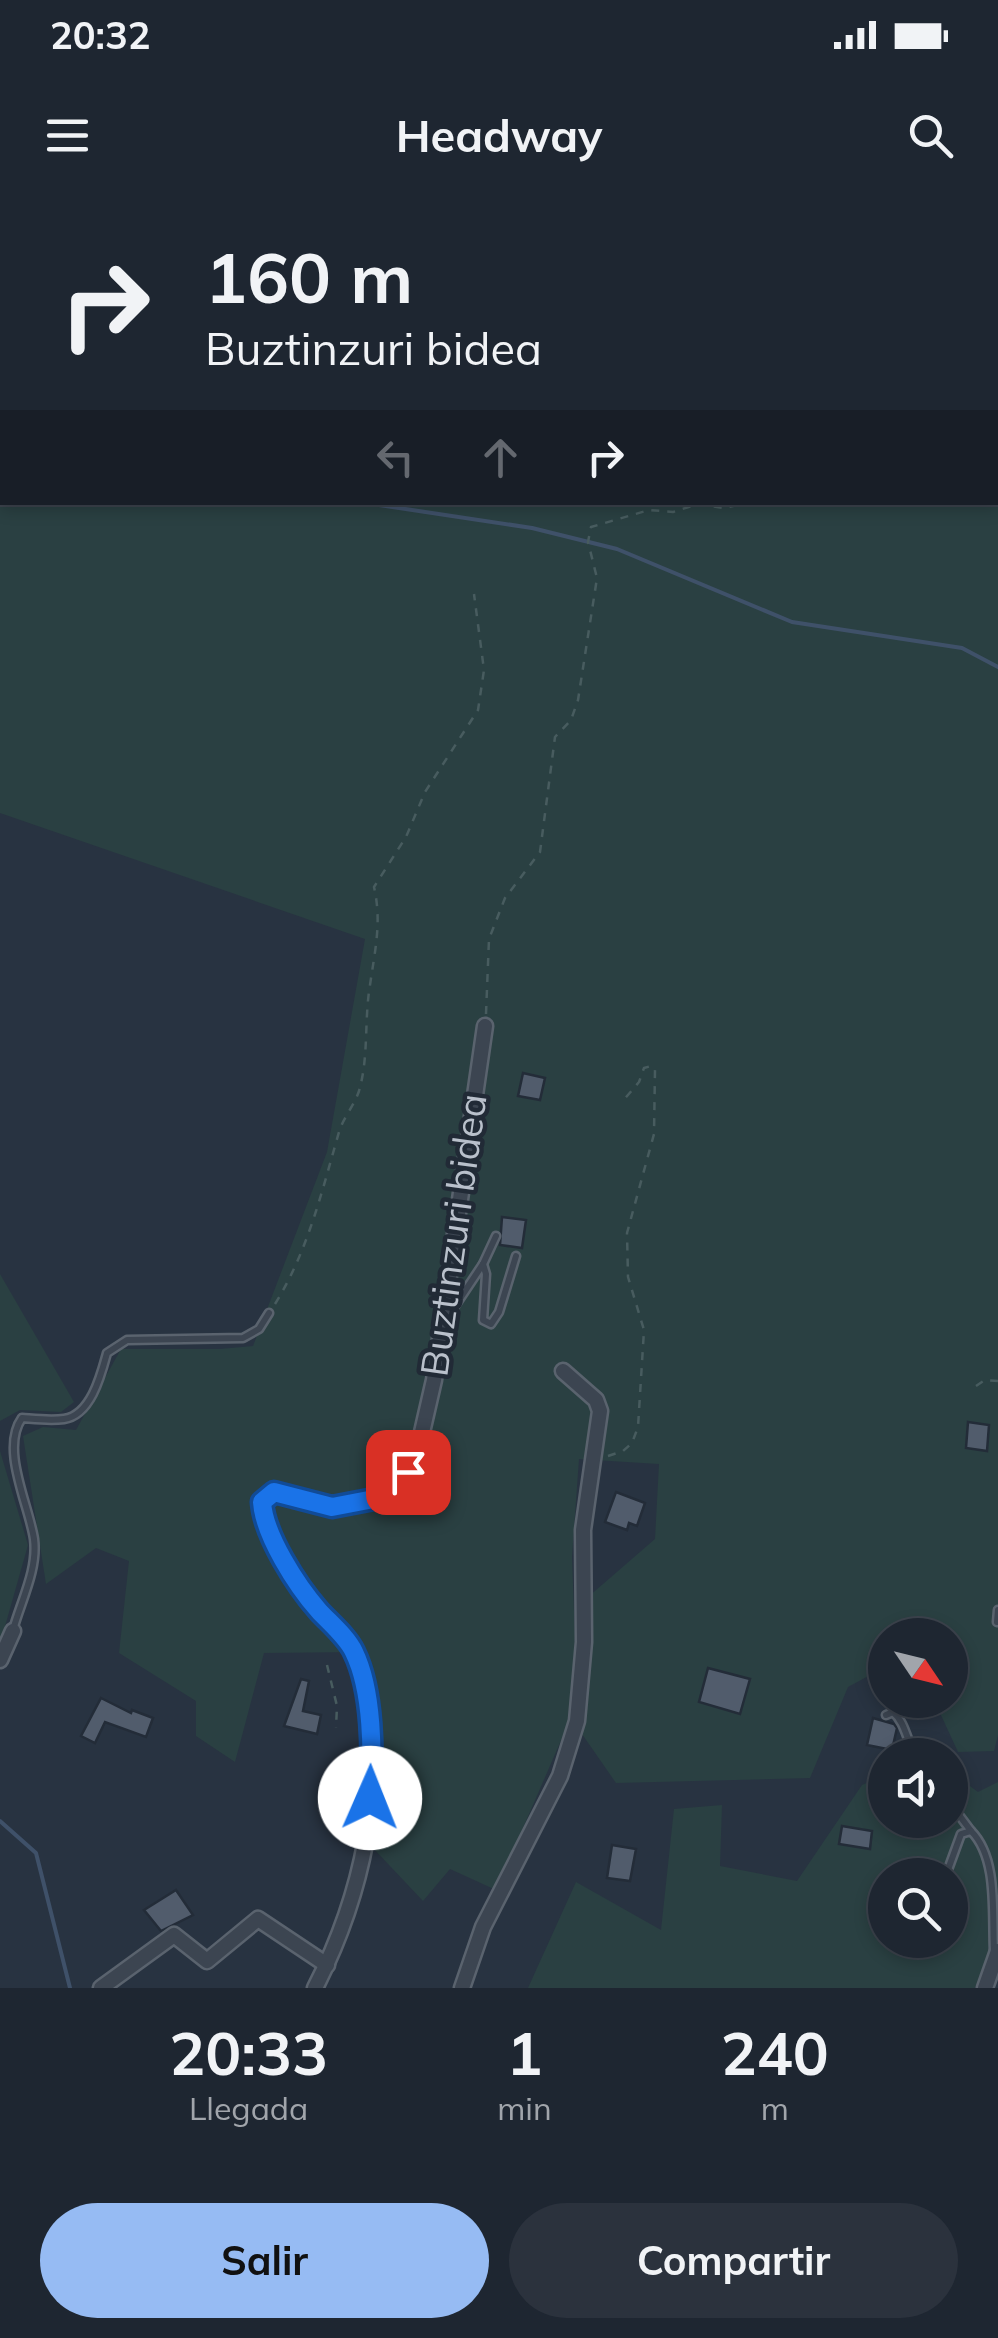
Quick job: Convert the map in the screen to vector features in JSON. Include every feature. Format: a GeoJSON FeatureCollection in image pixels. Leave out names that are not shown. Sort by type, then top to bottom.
{"type":"FeatureCollection","features":[{"type":"Feature","properties":{"kind":"street","name":"Buztinzuri bidea"},"geometry":{"type":"LineString","coordinates":[[315,1988],[336,1946],[366,1846],[372,1768],[368,1706],[354,1650],[302,1592],[263,1518],[262,1502],[274,1492],[332,1507],[379,1498],[408,1472],[420,1441],[441,1328],[486,1026]]}},
{"type":"Feature","properties":{"kind":"street"},"geometry":{"type":"LineString","coordinates":[[462,1988],[483,1927],[560,1776],[577,1722],[584,1642],[582,1530],[600,1411],[596,1400],[564,1372]]}},
{"type":"Feature","properties":{"kind":"street"},"geometry":{"type":"LineString","coordinates":[[0,1660],[13,1631]]}},
{"type":"Feature","properties":{"kind":"street"},"geometry":{"type":"LineString","coordinates":[[101,1988],[174,1935],[207,1960],[258,1919],[327,1965]]}},
{"type":"Feature","properties":{"kind":"street"},"geometry":{"type":"LineString","coordinates":[[985,1988],[996,1957]]}},
{"type":"Feature","properties":{"kind":"lane"},"geometry":{"type":"LineString","coordinates":[[441,1328],[496,1236]]}},
{"type":"Feature","properties":{"kind":"lane"},"geometry":{"type":"LineString","coordinates":[[482,1264],[486,1274],[484,1320],[491,1324],[499,1312],[516,1256]]}},
{"type":"Feature","properties":{"kind":"lane"},"geometry":{"type":"LineString","coordinates":[[13,1631],[35,1554],[12,1448],[13,1429],[22,1418],[68,1419],[83,1408],[101,1376],[108,1353],[127,1340],[243,1338],[259,1328],[269,1314]]}},
{"type":"Feature","properties":{"kind":"lane"},"geometry":{"type":"LineString","coordinates":[[997,1622],[998,1610]]}},
{"type":"Feature","properties":{"kind":"lane"},"geometry":{"type":"LineString","coordinates":[[968,1827],[982,1838],[997,1877],[996,1957]]}},
{"type":"Feature","properties":{"kind":"lane"},"geometry":{"type":"LineString","coordinates":[[952,1858],[961,1834],[971,1831]]}},
{"type":"Feature","properties":{"kind":"path"},"geometry":{"type":"LineString","coordinates":[[486,1026],[489,940],[506,898],[540,852],[555,736],[571,720],[578,700],[597,578],[588,542],[591,527],[650,510],[673,512],[695,505]]}},
{"type":"Feature","properties":{"kind":"path"},"geometry":{"type":"LineString","coordinates":[[704,505],[738,505]]}},
{"type":"Feature","properties":{"kind":"path"},"geometry":{"type":"LineString","coordinates":[[269,1314],[306,1242],[340,1128],[358,1094],[365,1058],[364,1024],[378,944],[380,912],[374,887],[406,837],[426,792],[478,710],[484,670],[474,594]]}},
{"type":"Feature","properties":{"kind":"path"},"geometry":{"type":"LineString","coordinates":[[592,1459],[624,1451],[638,1427],[644,1330],[628,1277],[627,1233],[654,1134],[656,1070],[652,1066],[644,1068],[639,1082],[622,1102]]}},
{"type":"Feature","properties":{"kind":"path"},"geometry":{"type":"LineString","coordinates":[[976,1386],[985,1380],[998,1381]]}},
{"type":"Feature","properties":{"kind":"path"},"geometry":{"type":"LineString","coordinates":[[327,1665],[337,1706],[336,1728]]}},
{"type":"Feature","properties":{"kind":"green space"},"geometry":{"type":"Polygon","coordinates":[[[0,505],[998,505],[998,1735],[994,1751],[968,1752],[968,1738],[952,1738],[942,1718],[968,1718],[968,1618],[868,1618],[868,1676],[848,1687],[810,1778],[616,1783],[582,1734],[592,1642],[588,1597],[655,1539],[659,1464],[579,1459],[572,1557],[575,1639],[569,1722],[496,1890],[450,1869],[423,1901],[373,1848],[378,1768],[359,1652],[264,1653],[235,1762],[196,1736],[196,1701],[119,1653],[129,1561],[96,1548],[46,1584],[23,1436],[43,1427],[76,1430],[121,1349],[253,1346],[327,1152],[365,939],[0,813],[0,505]]]}},
{"type":"Feature","properties":{"kind":"green space"},"geometry":{"type":"Polygon","coordinates":[[[0,1274],[74,1402],[61,1412],[20,1410],[0,1421],[0,1274]]]}},
{"type":"Feature","properties":{"kind":"green space"},"geometry":{"type":"Polygon","coordinates":[[[0,1451],[28,1545],[0,1644],[0,1451]]]}},
{"type":"Feature","properties":{"kind":"green space"},"geometry":{"type":"Polygon","coordinates":[[[868,1782],[868,1838],[968,1838],[968,1784],[978,1792],[998,1782],[998,1927],[975,1988],[528,1988],[576,1882],[661,1930],[674,1809],[722,1805],[720,1866],[797,1881],[862,1785],[868,1782]]]}},
{"type":"Feature","properties":{"kind":"building"},"geometry":{"type":"Polygon","coordinates":[[[523,1073],[545,1078],[540,1100],[518,1096],[523,1073]]]}},
{"type":"Feature","properties":{"kind":"building"},"geometry":{"type":"Polygon","coordinates":[[[502,1217],[526,1220],[522,1248],[500,1245],[502,1217]]]}},
{"type":"Feature","properties":{"kind":"building"},"geometry":{"type":"Polygon","coordinates":[[[968,1422],[989,1425],[987,1451],[966,1448],[968,1422]]]}},
{"type":"Feature","properties":{"kind":"building"},"geometry":{"type":"Polygon","coordinates":[[[616,1492],[645,1503],[637,1526],[629,1523],[627,1530],[605,1522],[616,1492]]]}},
{"type":"Feature","properties":{"kind":"building"},"geometry":{"type":"Polygon","coordinates":[[[708,1668],[750,1679],[740,1714],[699,1702],[708,1668]]]}},
{"type":"Feature","properties":{"kind":"building"},"geometry":{"type":"Polygon","coordinates":[[[301,1679],[309,1681],[303,1711],[321,1715],[317,1734],[284,1726],[301,1679]]]}},
{"type":"Feature","properties":{"kind":"building"},"geometry":{"type":"Polygon","coordinates":[[[101,1698],[131,1713],[132,1710],[153,1718],[146,1737],[105,1722],[95,1743],[81,1736],[101,1698]]]}},
{"type":"Feature","properties":{"kind":"building"},"geometry":{"type":"Polygon","coordinates":[[[873,1718],[897,1728],[895,1738],[869,1738],[873,1718]]]}},
{"type":"Feature","properties":{"kind":"building"},"geometry":{"type":"Polygon","coordinates":[[[842,1826],[868,1830],[871,1838],[870,1849],[839,1844],[842,1826]]]}},
{"type":"Feature","properties":{"kind":"building"},"geometry":{"type":"Polygon","coordinates":[[[612,1845],[636,1849],[630,1881],[607,1878],[612,1845]]]}},
{"type":"Feature","properties":{"kind":"building"},"geometry":{"type":"Polygon","coordinates":[[[176,1890],[193,1915],[161,1931],[144,1910],[176,1890]]]}},
{"type":"Feature","properties":{"kind":"waterway"},"geometry":{"type":"LineString","coordinates":[[379,505],[532,528],[617,549],[792,622],[962,648],[998,667]]}},
{"type":"Feature","properties":{"kind":"waterway"},"geometry":{"type":"LineString","coordinates":[[0,1821],[36,1853],[70,1988]]}},
{"type":"Feature","properties":{"kind":"route"},"geometry":{"type":"LineString","coordinates":[[370,1798],[368,1706],[354,1650],[302,1592],[263,1518],[262,1502],[274,1492],[332,1507],[379,1498],[408,1472]]}}]}
